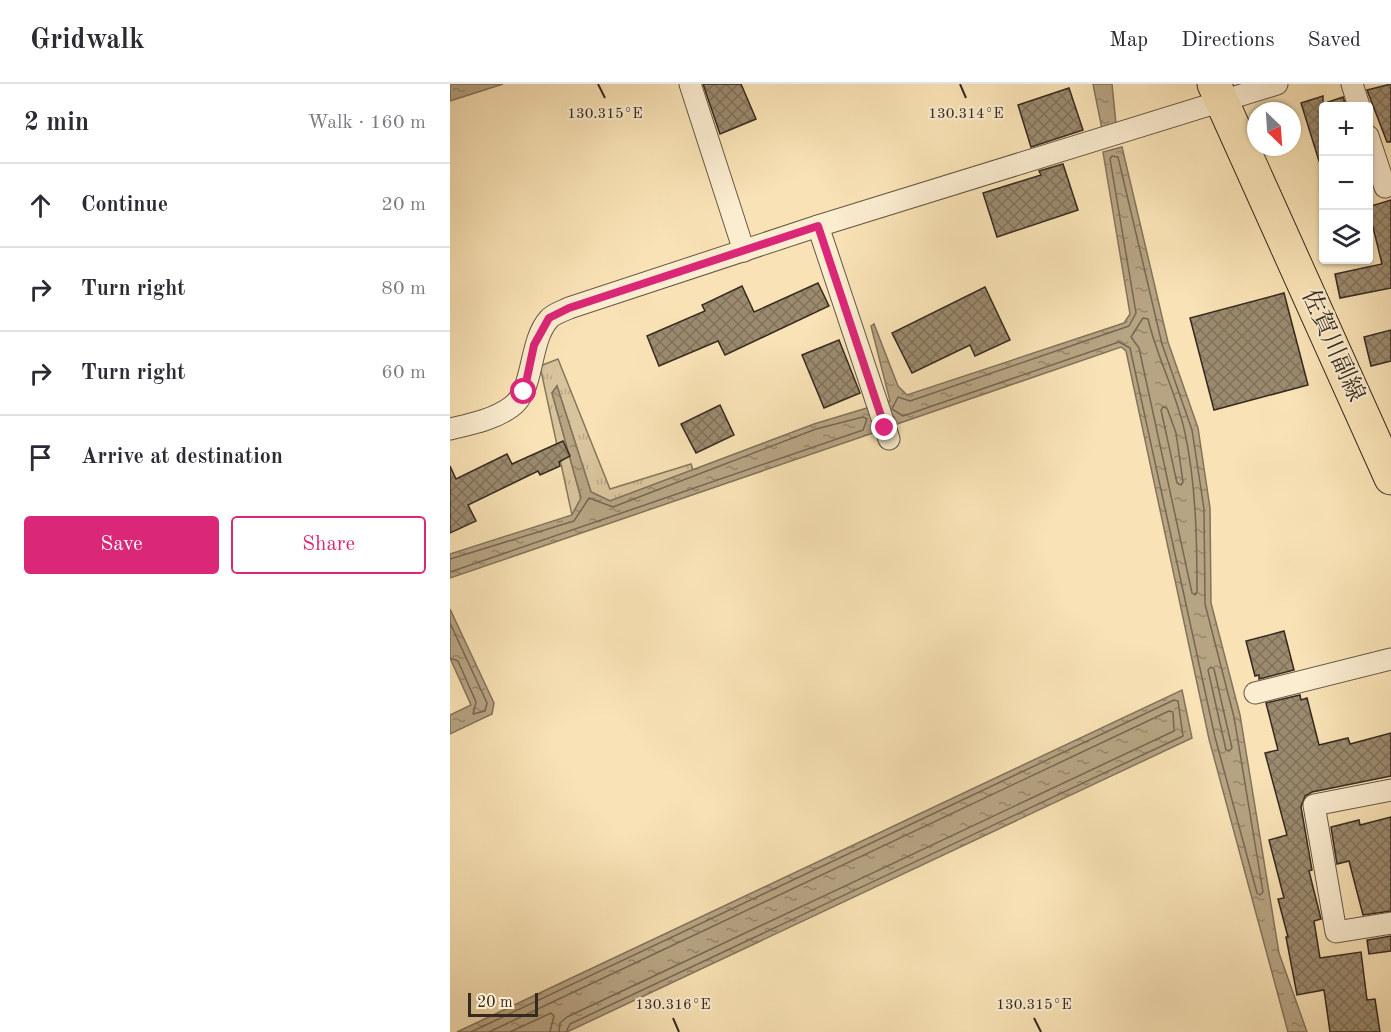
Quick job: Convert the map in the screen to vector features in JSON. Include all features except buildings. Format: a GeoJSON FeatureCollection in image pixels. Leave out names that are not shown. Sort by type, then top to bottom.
{"type":"FeatureCollection","features":[{"type":"Feature","properties":{"kind":"main road","name":"佐賀川副線"},"geometry":{"type":"LineString","coordinates":[[1218,92],[1391,478]]}},
{"type":"Feature","properties":{"kind":"street"},"geometry":{"type":"LineString","coordinates":[[690,84],[744,251]]}},
{"type":"Feature","properties":{"kind":"street"},"geometry":{"type":"LineString","coordinates":[[450,429],[485,420],[513,406],[524,392],[534,345],[549,318],[569,308],[1218,92],[1277,84]]}},
{"type":"Feature","properties":{"kind":"street"},"geometry":{"type":"LineString","coordinates":[[1352,84],[1358,102]]}},
{"type":"Feature","properties":{"kind":"street"},"geometry":{"type":"LineString","coordinates":[[1373,151],[1385,187],[1391,185]]}},
{"type":"Feature","properties":{"kind":"street"},"geometry":{"type":"LineString","coordinates":[[818,226],[887,434]]}},
{"type":"Feature","properties":{"kind":"street"},"geometry":{"type":"LineString","coordinates":[[1255,693],[1391,659]]}},
{"type":"Feature","properties":{"kind":"street"},"geometry":{"type":"LineString","coordinates":[[1391,790],[1314,805],[1336,932],[1391,923]]}},
{"type":"Feature","properties":{"kind":"green space"},"geometry":{"type":"Polygon","coordinates":[[[558,359],[610,489],[691,464],[693,470],[610,501],[591,492],[557,386],[552,393],[581,498],[572,515],[540,366],[558,359]]]}},
{"type":"Feature","properties":{"kind":"water"},"geometry":{"type":"Polygon","coordinates":[[[450,84],[503,84],[450,101],[450,84]]]}},
{"type":"Feature","properties":{"kind":"water"},"geometry":{"type":"Polygon","coordinates":[[[1093,84],[1112,84],[1116,124],[1102,129],[1093,84]]]}},
{"type":"Feature","properties":{"kind":"water"},"geometry":{"type":"Polygon","coordinates":[[[1122,147],[1168,342],[1198,428],[1210,508],[1211,603],[1240,715],[1279,953],[1307,1032],[1288,1032],[1209,739],[1126,351],[1121,347],[897,424],[894,417],[871,425],[873,433],[450,578],[450,554],[572,515],[581,498],[552,393],[557,386],[591,492],[610,501],[814,424],[890,401],[871,326],[874,324],[898,386],[907,395],[1124,323],[1130,314],[1103,152],[1122,147]]]}},
{"type":"Feature","properties":{"kind":"water"},"geometry":{"type":"Polygon","coordinates":[[[450,609],[494,703],[492,714],[450,734],[450,715],[471,705],[450,658],[450,609]]]}},
{"type":"Feature","properties":{"kind":"water"},"geometry":{"type":"Polygon","coordinates":[[[1182,690],[1192,738],[567,1032],[457,1032],[1182,690]]]}},
{"type":"Feature","properties":{"kind":"route"},"geometry":{"type":"LineString","coordinates":[[524,392],[534,345],[549,318],[569,308],[818,226],[885,428]]}}]}
